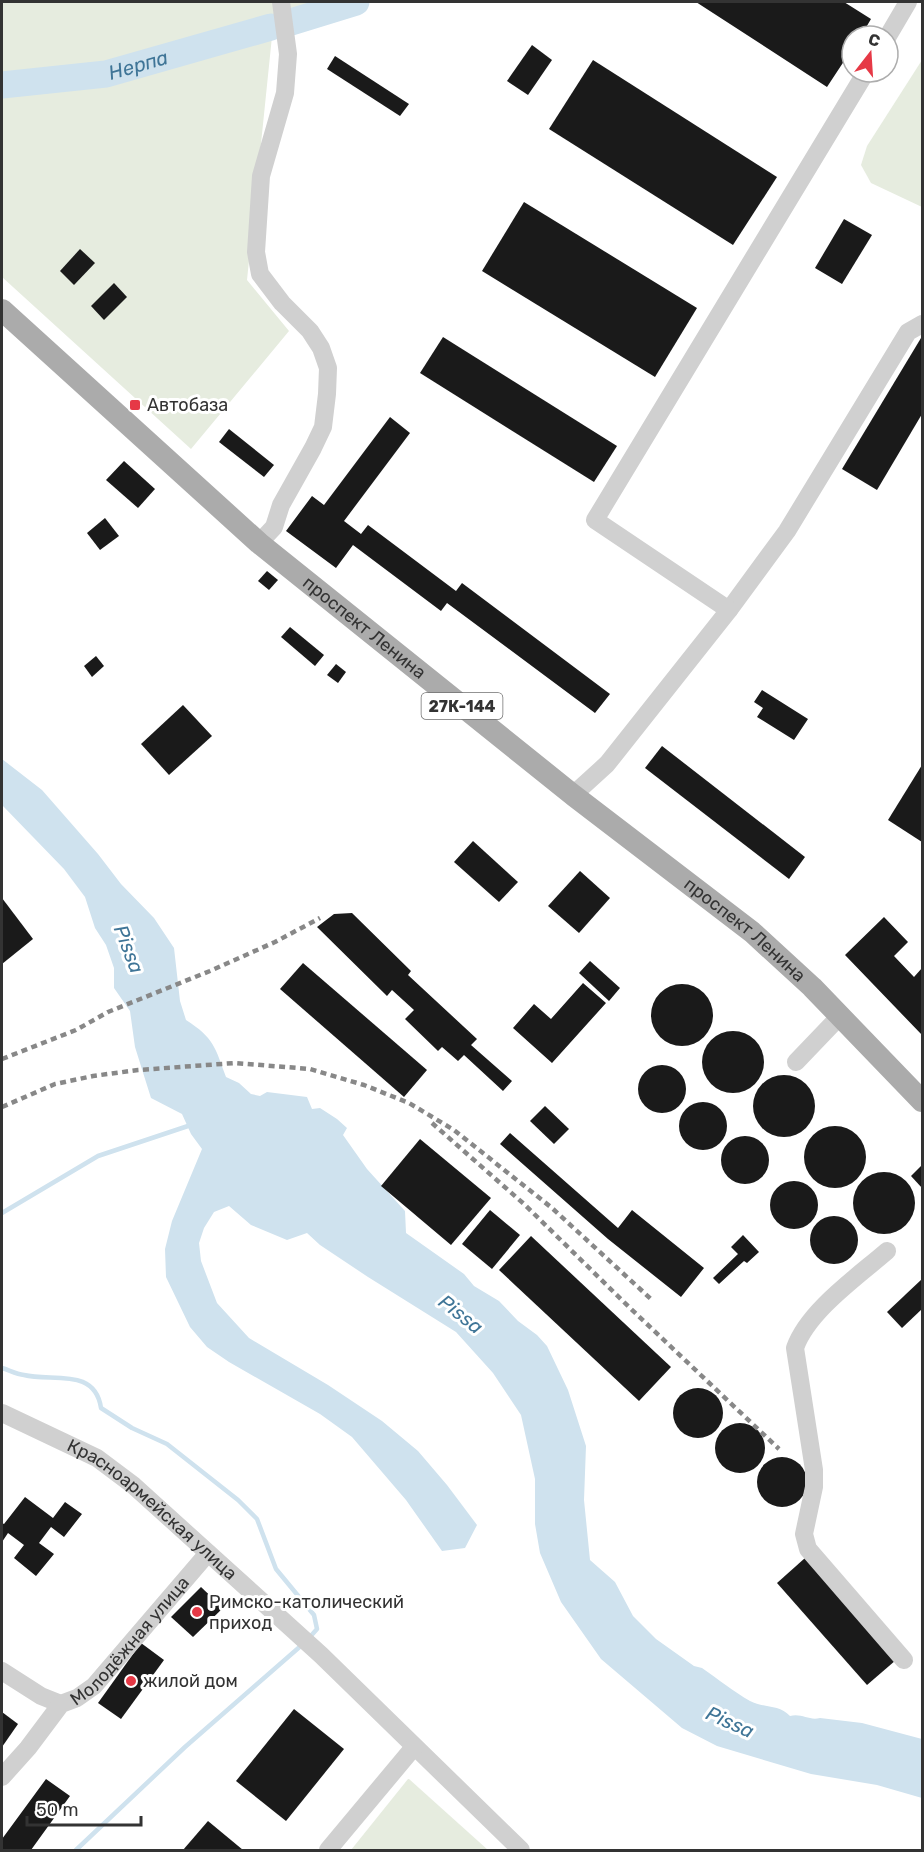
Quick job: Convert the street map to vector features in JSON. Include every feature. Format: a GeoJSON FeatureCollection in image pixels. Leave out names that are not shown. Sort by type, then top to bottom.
{"type":"FeatureCollection","features":[{"type":"Feature","properties":{"kind":"main road","name":"проспект Ленина"},"geometry":{"type":"LineString","coordinates":[[2,310],[259,543],[573,795],[752,932],[840,1016],[922,1101]]}},
{"type":"Feature","properties":{"kind":"street"},"geometry":{"type":"LineString","coordinates":[[259,543],[274,527],[281,506],[323,427],[327,394],[328,368],[321,348],[310,331],[282,303],[260,274],[256,252],[261,176],[285,93],[288,54],[281,2]]}},
{"type":"Feature","properties":{"kind":"street"},"geometry":{"type":"LineString","coordinates":[[895,24],[908,2]]}},
{"type":"Feature","properties":{"kind":"street"},"geometry":{"type":"LineString","coordinates":[[729,610],[595,520],[859,84]]}},
{"type":"Feature","properties":{"kind":"street"},"geometry":{"type":"LineString","coordinates":[[573,795],[607,764],[729,610],[787,531],[908,332],[922,324]]}},
{"type":"Feature","properties":{"kind":"street"},"geometry":{"type":"LineString","coordinates":[[796,1062],[840,1016]]}},
{"type":"Feature","properties":{"kind":"street"},"geometry":{"type":"LineString","coordinates":[[887,1251],[811,1319],[800,1335],[795,1348],[814,1470],[814,1487],[804,1534],[808,1549],[904,1660]]}},
{"type":"Feature","properties":{"kind":"street","name":"Красноармейская улица"},"geometry":{"type":"LineString","coordinates":[[4,1418],[97,1458],[133,1485],[321,1655],[521,1851]]}},
{"type":"Feature","properties":{"kind":"street","name":"Молодёжная улица"},"geometry":{"type":"LineString","coordinates":[[2,1777],[28,1748],[61,1704],[77,1698],[94,1686],[208,1553]]}},
{"type":"Feature","properties":{"kind":"street"},"geometry":{"type":"LineString","coordinates":[[2,1671],[41,1696],[61,1704]]}},
{"type":"Feature","properties":{"kind":"street"},"geometry":{"type":"LineString","coordinates":[[327,1851],[414,1747]]}},
{"type":"Feature","properties":{"kind":"shaded area"},"geometry":{"type":"Polygon","coordinates":[[[2,2],[351,2],[274,17],[247,280],[289,331],[191,449],[2,277],[2,2]]]}},
{"type":"Feature","properties":{"kind":"shaded area"},"geometry":{"type":"Polygon","coordinates":[[[922,60],[922,207],[871,183],[861,165],[867,146],[922,60]]]}},
{"type":"Feature","properties":{"kind":"shaded area"},"geometry":{"type":"Polygon","coordinates":[[[409,1779],[488,1850],[351,1850],[409,1779]]]}},
{"type":"Feature","properties":{"kind":"water","name":"Pissa"},"geometry":{"type":"Polygon","coordinates":[[[2,759],[42,790],[121,884],[154,918],[174,948],[180,1001],[186,1020],[208,1038],[226,1077],[239,1083],[251,1094],[260,1096],[267,1092],[307,1097],[312,1109],[320,1108],[337,1119],[347,1128],[343,1135],[367,1169],[405,1211],[406,1233],[464,1274],[474,1286],[499,1301],[547,1346],[568,1390],[586,1446],[584,1500],[590,1560],[615,1582],[633,1616],[656,1639],[750,1701],[776,1708],[790,1716],[862,1723],[922,1739],[922,1798],[877,1785],[811,1774],[717,1746],[682,1728],[601,1659],[561,1602],[540,1553],[535,1524],[535,1479],[521,1415],[493,1373],[456,1332],[368,1277],[320,1245],[307,1233],[287,1240],[251,1225],[229,1206],[214,1212],[204,1228],[199,1243],[201,1261],[217,1303],[249,1338],[328,1385],[382,1421],[418,1451],[477,1525],[465,1548],[442,1551],[406,1500],[352,1437],[320,1414],[207,1347],[190,1327],[166,1277],[165,1249],[172,1221],[202,1149],[191,1134],[182,1114],[151,1098],[135,1047],[130,1011],[114,988],[114,968],[106,945],[95,928],[85,897],[64,869],[2,805],[2,759]]]}},
{"type":"Feature","properties":{"kind":"building"},"geometry":{"type":"Polygon","coordinates":[[[696,2],[844,2],[871,19],[868,24],[840,24],[840,67],[827,87],[696,2]]]}},
{"type":"Feature","properties":{"kind":"building"},"geometry":{"type":"Polygon","coordinates":[[[532,45],[552,60],[528,95],[507,81],[532,45]]]}},
{"type":"Feature","properties":{"kind":"building"},"geometry":{"type":"Polygon","coordinates":[[[335,56],[409,104],[400,116],[327,69],[335,56]]]}},
{"type":"Feature","properties":{"kind":"building"},"geometry":{"type":"Polygon","coordinates":[[[593,60],[777,177],[733,245],[549,129],[593,60]]]}},
{"type":"Feature","properties":{"kind":"building"},"geometry":{"type":"Polygon","coordinates":[[[524,202],[697,308],[655,377],[482,271],[524,202]]]}},
{"type":"Feature","properties":{"kind":"building"},"geometry":{"type":"Polygon","coordinates":[[[844,219],[872,235],[842,284],[815,268],[844,219]]]}},
{"type":"Feature","properties":{"kind":"building"},"geometry":{"type":"Polygon","coordinates":[[[80,249],[95,263],[74,285],[60,271],[80,249]]]}},
{"type":"Feature","properties":{"kind":"building"},"geometry":{"type":"Polygon","coordinates":[[[114,283],[127,297],[104,320],[91,306],[114,283]]]}},
{"type":"Feature","properties":{"kind":"building"},"geometry":{"type":"Polygon","coordinates":[[[443,337],[617,446],[594,482],[420,373],[443,337]]]}},
{"type":"Feature","properties":{"kind":"building"},"geometry":{"type":"Polygon","coordinates":[[[921,338],[922,414],[877,490],[842,469],[921,338]]]}},
{"type":"Feature","properties":{"kind":"building"},"geometry":{"type":"Polygon","coordinates":[[[390,417],[410,433],[344,521],[361,534],[368,525],[456,591],[462,583],[610,694],[595,713],[447,603],[441,611],[353,545],[336,568],[286,531],[312,496],[324,505],[390,417]]]}},
{"type":"Feature","properties":{"kind":"building"},"geometry":{"type":"Polygon","coordinates":[[[229,429],[274,465],[264,477],[219,442],[229,429]]]}},
{"type":"Feature","properties":{"kind":"building"},"geometry":{"type":"Polygon","coordinates":[[[124,461],[155,489],[138,508],[106,480],[124,461]]]}},
{"type":"Feature","properties":{"kind":"building"},"geometry":{"type":"Polygon","coordinates":[[[105,518],[119,536],[100,550],[87,533],[105,518]]]}},
{"type":"Feature","properties":{"kind":"building"},"geometry":{"type":"Polygon","coordinates":[[[267,571],[278,580],[269,590],[258,581],[267,571]]]}},
{"type":"Feature","properties":{"kind":"building"},"geometry":{"type":"Polygon","coordinates":[[[290,627],[324,655],[315,666],[281,637],[290,627]]]}},
{"type":"Feature","properties":{"kind":"building"},"geometry":{"type":"Polygon","coordinates":[[[96,656],[104,666],[92,677],[84,666],[96,656]]]}},
{"type":"Feature","properties":{"kind":"building"},"geometry":{"type":"Polygon","coordinates":[[[336,664],[346,672],[338,683],[327,675],[336,664]]]}},
{"type":"Feature","properties":{"kind":"building"},"geometry":{"type":"Polygon","coordinates":[[[762,690],[808,719],[794,740],[757,717],[763,708],[754,702],[762,690]]]}},
{"type":"Feature","properties":{"kind":"building"},"geometry":{"type":"Polygon","coordinates":[[[183,705],[212,736],[169,775],[141,744],[183,705]]]}},
{"type":"Feature","properties":{"kind":"building"},"geometry":{"type":"Polygon","coordinates":[[[662,746],[805,857],[789,879],[645,768],[662,746]]]}},
{"type":"Feature","properties":{"kind":"building"},"geometry":{"type":"Polygon","coordinates":[[[922,765],[922,842],[888,820],[922,765]]]}},
{"type":"Feature","properties":{"kind":"building"},"geometry":{"type":"Polygon","coordinates":[[[473,841],[518,882],[499,902],[454,862],[473,841]]]}},
{"type":"Feature","properties":{"kind":"building"},"geometry":{"type":"Polygon","coordinates":[[[580,871],[610,898],[579,933],[548,906],[580,871]]]}},
{"type":"Feature","properties":{"kind":"building"},"geometry":{"type":"Polygon","coordinates":[[[2,898],[33,939],[2,964],[2,898]]]}},
{"type":"Feature","properties":{"kind":"building"},"geometry":{"type":"Polygon","coordinates":[[[352,913],[411,971],[408,975],[477,1039],[471,1045],[512,1081],[503,1091],[464,1055],[458,1061],[442,1047],[438,1051],[405,1019],[414,1010],[392,990],[387,996],[317,927],[334,914],[352,913]]]}},
{"type":"Feature","properties":{"kind":"building"},"geometry":{"type":"Polygon","coordinates":[[[884,917],[908,942],[894,956],[914,977],[922,968],[922,1035],[845,955],[884,917]]]}},
{"type":"Feature","properties":{"kind":"building"},"geometry":{"type":"Polygon","coordinates":[[[590,961],[620,988],[609,1001],[579,973],[590,961]]]}},
{"type":"Feature","properties":{"kind":"building"},"geometry":{"type":"Polygon","coordinates":[[[303,963],[427,1070],[404,1097],[280,989],[303,963]]]}},
{"type":"Feature","properties":{"kind":"building"},"geometry":{"type":"Polygon","coordinates":[[[583,983],[606,1003],[552,1063],[513,1028],[534,1004],[551,1019],[583,983]]]}},
{"type":"Feature","properties":{"kind":"building"},"geometry":{"type":"Polygon","coordinates":[[[676,984],[688,984],[704,993],[711,1003],[713,1015],[711,1027],[704,1037],[688,1046],[676,1046],[665,1041],[656,1032],[651,1021],[651,1009],[656,998],[665,989],[676,984]]]}},
{"type":"Feature","properties":{"kind":"building"},"geometry":{"type":"Polygon","coordinates":[[[727,1031],[739,1031],[755,1040],[762,1050],[764,1062],[762,1074],[755,1084],[739,1093],[727,1093],[716,1088],[707,1079],[702,1068],[702,1056],[707,1045],[716,1036],[727,1031]]]}},
{"type":"Feature","properties":{"kind":"building"},"geometry":{"type":"Polygon","coordinates":[[[657,1065],[667,1065],[679,1072],[686,1084],[686,1094],[679,1106],[667,1113],[657,1113],[642,1102],[638,1094],[638,1084],[649,1069],[657,1065]]]}},
{"type":"Feature","properties":{"kind":"building"},"geometry":{"type":"Polygon","coordinates":[[[778,1075],[790,1075],[806,1084],[813,1094],[815,1106],[813,1118],[806,1128],[790,1137],[778,1137],[767,1132],[758,1123],[753,1112],[753,1100],[758,1089],[767,1080],[778,1075]]]}},
{"type":"Feature","properties":{"kind":"building"},"geometry":{"type":"Polygon","coordinates":[[[698,1102],[708,1102],[720,1109],[727,1121],[727,1131],[720,1143],[708,1150],[698,1150],[683,1139],[679,1131],[679,1121],[690,1106],[698,1102]]]}},
{"type":"Feature","properties":{"kind":"building"},"geometry":{"type":"Polygon","coordinates":[[[545,1106],[569,1129],[554,1144],[530,1121],[545,1106]]]}},
{"type":"Feature","properties":{"kind":"building"},"geometry":{"type":"Polygon","coordinates":[[[829,1126],[841,1126],[857,1135],[864,1145],[866,1157],[864,1169],[857,1179],[841,1188],[829,1188],[818,1183],[809,1174],[804,1163],[804,1151],[809,1140],[818,1131],[829,1126]]]}},
{"type":"Feature","properties":{"kind":"building"},"geometry":{"type":"Polygon","coordinates":[[[510,1133],[618,1228],[632,1210],[704,1268],[681,1297],[608,1239],[500,1144],[510,1133]]]}},
{"type":"Feature","properties":{"kind":"building"},"geometry":{"type":"Polygon","coordinates":[[[740,1136],[750,1136],[762,1143],[769,1155],[769,1165],[762,1177],[750,1184],[740,1184],[725,1173],[721,1165],[721,1155],[732,1140],[740,1136]]]}},
{"type":"Feature","properties":{"kind":"building"},"geometry":{"type":"Polygon","coordinates":[[[420,1139],[491,1198],[451,1245],[381,1186],[420,1139]]]}},
{"type":"Feature","properties":{"kind":"building"},"geometry":{"type":"Polygon","coordinates":[[[922,1165],[922,1188],[911,1176],[922,1165]]]}},
{"type":"Feature","properties":{"kind":"building"},"geometry":{"type":"Polygon","coordinates":[[[878,1172],[890,1172],[906,1181],[913,1191],[915,1203],[913,1215],[906,1225],[890,1234],[878,1234],[867,1229],[858,1220],[853,1209],[853,1197],[858,1186],[867,1177],[878,1172]]]}},
{"type":"Feature","properties":{"kind":"building"},"geometry":{"type":"Polygon","coordinates":[[[789,1181],[799,1181],[811,1188],[818,1200],[818,1210],[811,1222],[799,1229],[789,1229],[774,1218],[770,1210],[770,1200],[781,1185],[789,1181]]]}},
{"type":"Feature","properties":{"kind":"building"},"geometry":{"type":"Polygon","coordinates":[[[490,1210],[520,1235],[492,1269],[462,1244],[490,1210]]]}},
{"type":"Feature","properties":{"kind":"building"},"geometry":{"type":"Polygon","coordinates":[[[829,1216],[839,1216],[851,1223],[858,1235],[858,1245],[851,1257],[839,1264],[829,1264],[814,1253],[810,1245],[810,1235],[821,1220],[829,1216]]]}},
{"type":"Feature","properties":{"kind":"building"},"geometry":{"type":"Polygon","coordinates":[[[743,1235],[759,1252],[747,1263],[744,1261],[719,1284],[713,1278],[738,1254],[731,1247],[743,1235]]]}},
{"type":"Feature","properties":{"kind":"building"},"geometry":{"type":"Polygon","coordinates":[[[531,1236],[671,1367],[639,1401],[499,1270],[531,1236]]]}},
{"type":"Feature","properties":{"kind":"building"},"geometry":{"type":"Polygon","coordinates":[[[922,1279],[922,1309],[902,1328],[887,1312],[922,1279]]]}},
{"type":"Feature","properties":{"kind":"building"},"geometry":{"type":"Polygon","coordinates":[[[698,1388],[712,1392],[719,1399],[723,1413],[719,1427],[712,1434],[698,1438],[684,1434],[677,1427],[673,1413],[677,1399],[684,1392],[698,1388]]]}},
{"type":"Feature","properties":{"kind":"building"},"geometry":{"type":"Polygon","coordinates":[[[740,1423],[754,1427],[761,1434],[765,1448],[761,1462],[754,1469],[740,1473],[726,1469],[719,1462],[715,1448],[719,1434],[726,1427],[740,1423]]]}},
{"type":"Feature","properties":{"kind":"building"},"geometry":{"type":"Polygon","coordinates":[[[782,1457],[796,1461],[803,1468],[807,1482],[803,1496],[796,1503],[782,1507],[768,1503],[761,1496],[757,1482],[761,1468],[768,1461],[782,1457]]]}},
{"type":"Feature","properties":{"kind":"building"},"geometry":{"type":"Polygon","coordinates":[[[25,1497],[53,1518],[65,1502],[82,1514],[64,1537],[51,1527],[39,1543],[54,1554],[36,1576],[14,1558],[24,1545],[8,1533],[2,1542],[2,1523],[4,1524],[25,1497]]]}},
{"type":"Feature","properties":{"kind":"building"},"geometry":{"type":"Polygon","coordinates":[[[805,1558],[896,1660],[867,1685],[777,1583],[805,1558]]]}},
{"type":"Feature","properties":{"kind":"building","name":"Римско-католический приход"},"geometry":{"type":"Polygon","coordinates":[[[201,1587],[223,1608],[193,1637],[171,1617],[201,1587]]]}},
{"type":"Feature","properties":{"kind":"building","name":"жилой дом"},"geometry":{"type":"Polygon","coordinates":[[[141,1643],[164,1660],[121,1719],[98,1703],[141,1643]]]}},
{"type":"Feature","properties":{"kind":"building"},"geometry":{"type":"Polygon","coordinates":[[[294,1709],[344,1749],[286,1821],[236,1781],[294,1709]]]}},
{"type":"Feature","properties":{"kind":"building"},"geometry":{"type":"Polygon","coordinates":[[[2,1712],[18,1724],[2,1747],[2,1712]]]}},
{"type":"Feature","properties":{"kind":"building"},"geometry":{"type":"Polygon","coordinates":[[[46,1779],[70,1796],[31,1850],[2,1850],[2,1839],[46,1779]]]}},
{"type":"Feature","properties":{"kind":"building"},"geometry":{"type":"Polygon","coordinates":[[[208,1821],[243,1850],[183,1850],[208,1821]]]}},
{"type":"Feature","properties":{"kind":"waterway","name":"Нерпа"},"geometry":{"type":"LineString","coordinates":[[291,22],[356,2]]}},
{"type":"Feature","properties":{"kind":"waterway","name":"Нерпа"},"geometry":{"type":"LineString","coordinates":[[2,85],[106,74],[271,27]]}},
{"type":"Feature","properties":{"kind":"waterway"},"geometry":{"type":"LineString","coordinates":[[2,1213],[98,1156],[191,1125]]}},
{"type":"Feature","properties":{"kind":"waterway"},"geometry":{"type":"LineString","coordinates":[[2,1368],[35,1377],[81,1381],[97,1395],[101,1408],[132,1428],[167,1444],[238,1500],[257,1519],[276,1569],[314,1615],[317,1629],[309,1638]]}},
{"type":"Feature","properties":{"kind":"waterway"},"geometry":{"type":"LineString","coordinates":[[76,1850],[185,1747],[303,1644]]}},
{"type":"Feature","properties":{"kind":"railway"},"geometry":{"type":"LineString","coordinates":[[2,1059],[76,1030],[108,1012],[210,971],[275,942],[320,918]]}},
{"type":"Feature","properties":{"kind":"railway"},"geometry":{"type":"LineString","coordinates":[[2,1107],[55,1084],[93,1076],[138,1070],[235,1063],[310,1069],[364,1085],[409,1103],[454,1130],[552,1208],[652,1300]]}},
{"type":"Feature","properties":{"kind":"railway"},"geometry":{"type":"LineString","coordinates":[[432,1123],[524,1204],[779,1449]]}},
{"type":"Feature","properties":{"kind":"place","name":"Автобаза"},"geometry":{"type":"Point","coordinates":[135,405]}},
{"type":"Feature","properties":{"kind":"place","name":"Римско-католический приход"},"geometry":{"type":"Point","coordinates":[197,1612]}},
{"type":"Feature","properties":{"kind":"place","name":"жилой дом"},"geometry":{"type":"Point","coordinates":[131,1681]}}]}
